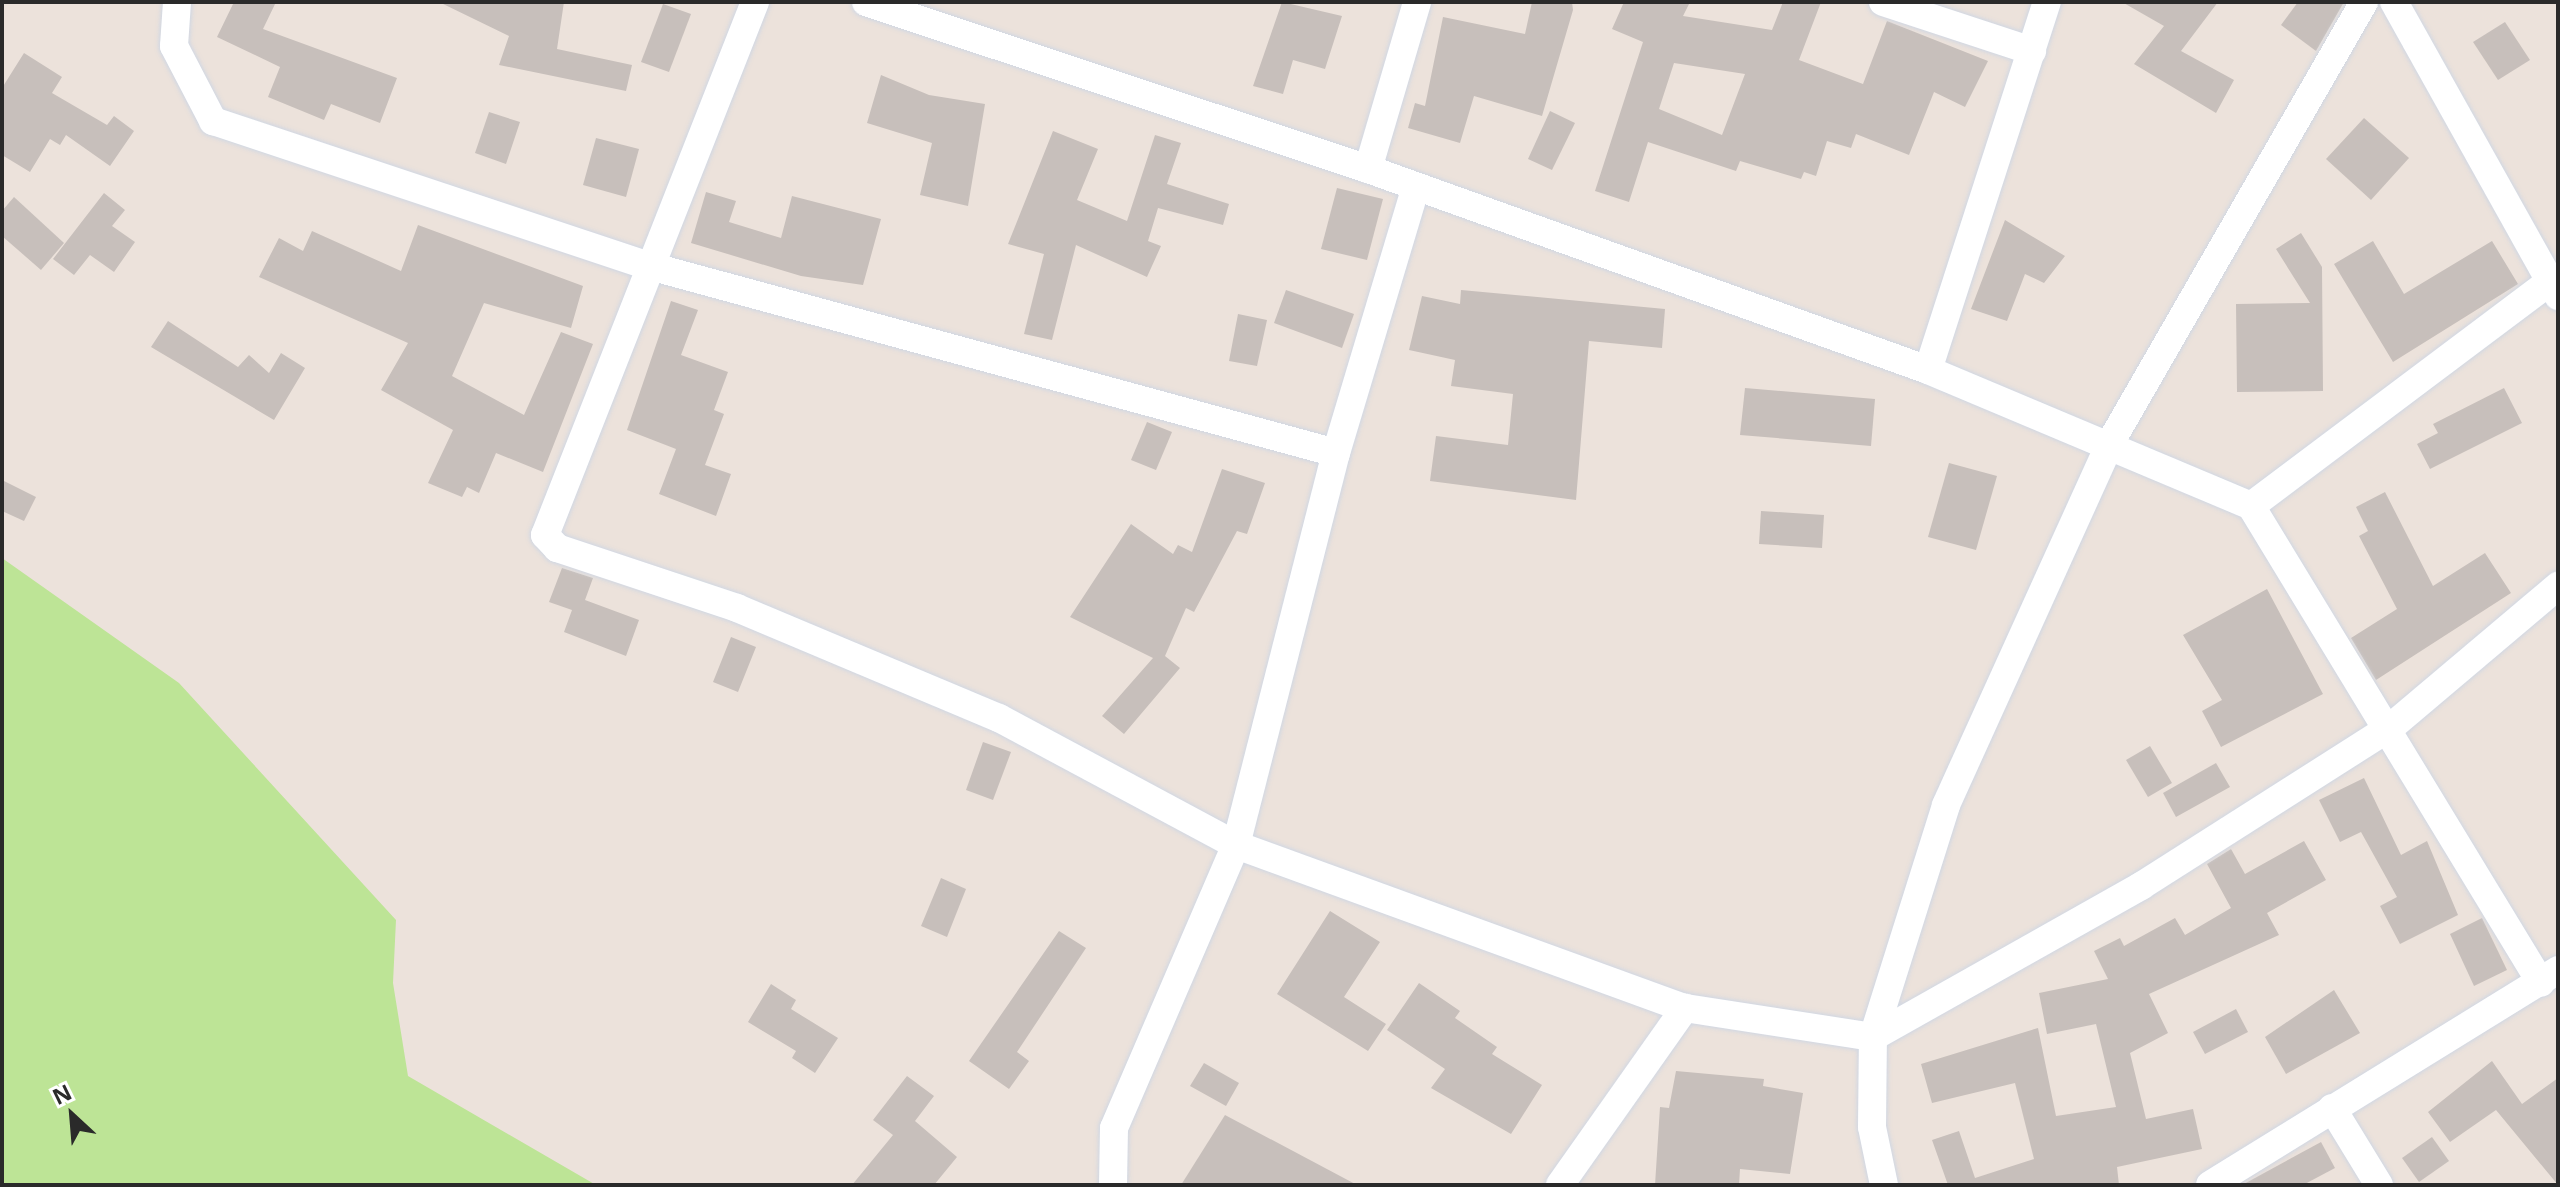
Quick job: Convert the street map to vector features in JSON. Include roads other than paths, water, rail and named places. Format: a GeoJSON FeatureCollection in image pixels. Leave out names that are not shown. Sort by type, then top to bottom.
{"type":"FeatureCollection","features":[{"type":"Feature","properties":{"kind":"street"},"geometry":{"type":"LineString","coordinates":[[177,2],[174,46],[213,121],[646,265],[1336,453]]}},
{"type":"Feature","properties":{"kind":"street"},"geometry":{"type":"LineString","coordinates":[[755,2],[646,265],[545,535],[557,548],[737,608],[999,718],[1236,845],[1685,1008],[1873,1037],[2141,886],[2391,727],[2558,586]]}},
{"type":"Feature","properties":{"kind":"street"},"geometry":{"type":"LineString","coordinates":[[866,2],[1368,169],[1928,370],[2251,506],[2550,977],[2210,1185]]}},
{"type":"Feature","properties":{"kind":"street"},"geometry":{"type":"LineString","coordinates":[[1368,169],[1417,2]]}},
{"type":"Feature","properties":{"kind":"street"},"geometry":{"type":"LineString","coordinates":[[1883,2],[2032,51]]}},
{"type":"Feature","properties":{"kind":"street"},"geometry":{"type":"LineString","coordinates":[[1928,370],[2047,2]]}},
{"type":"Feature","properties":{"kind":"street"},"geometry":{"type":"LineString","coordinates":[[1884,1185],[1872,1127],[1873,1037],[1946,805],[2109,445],[2364,2]]}},
{"type":"Feature","properties":{"kind":"street"},"geometry":{"type":"LineString","coordinates":[[2251,506],[2554,289],[2394,2]]}},
{"type":"Feature","properties":{"kind":"street"},"geometry":{"type":"LineString","coordinates":[[1113,1185],[1114,1128],[1236,845],[1336,453],[1416,187]]}},
{"type":"Feature","properties":{"kind":"street"},"geometry":{"type":"LineString","coordinates":[[1560,1185],[1685,1008]]}},
{"type":"Feature","properties":{"kind":"street"},"geometry":{"type":"LineString","coordinates":[[2332,1108],[2379,1185]]}}]}
